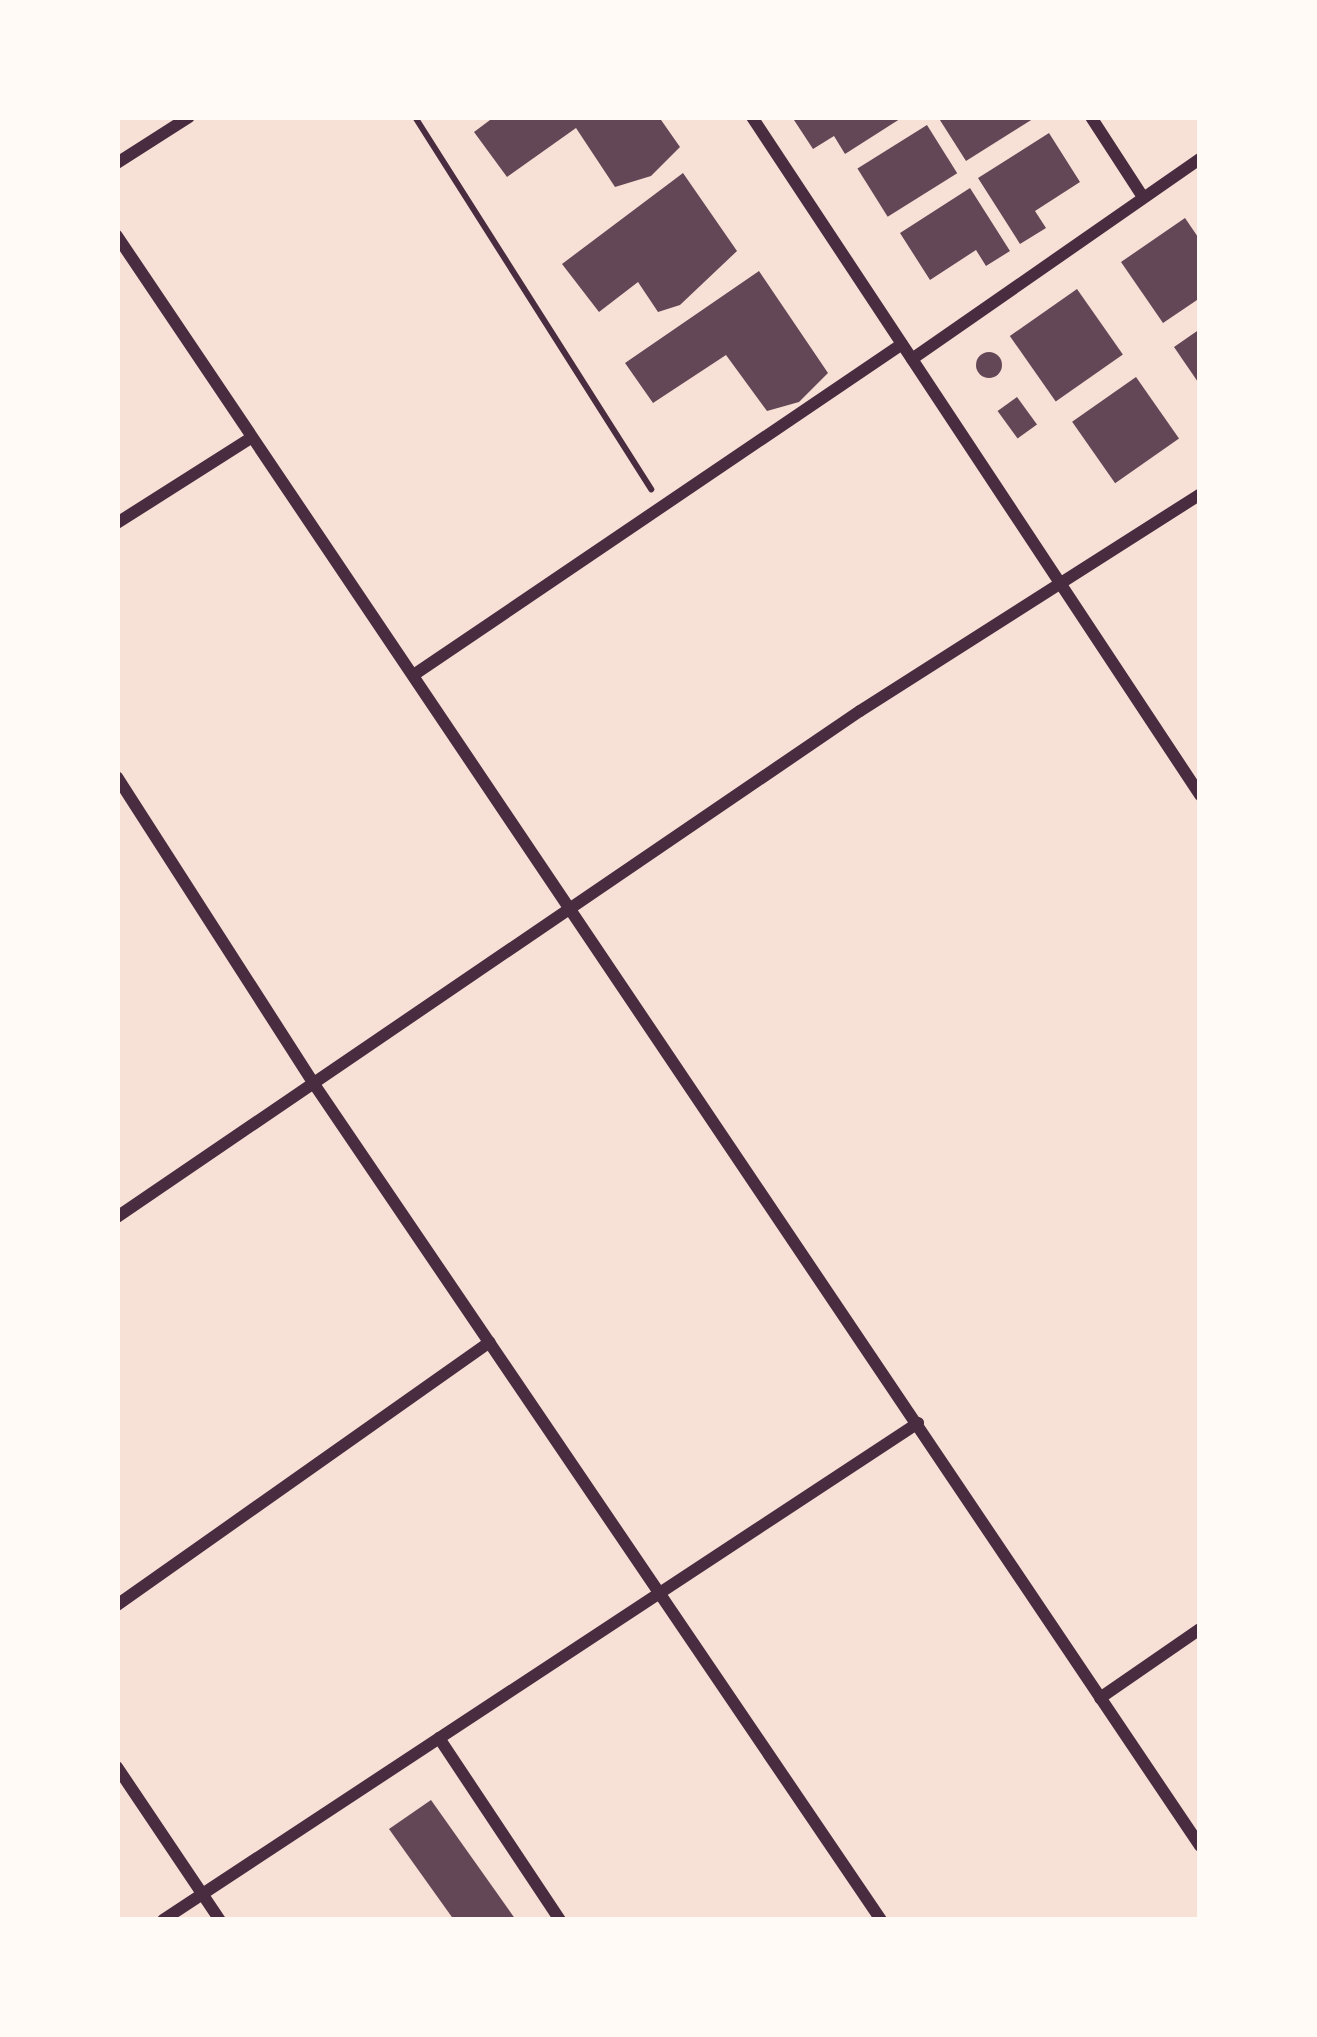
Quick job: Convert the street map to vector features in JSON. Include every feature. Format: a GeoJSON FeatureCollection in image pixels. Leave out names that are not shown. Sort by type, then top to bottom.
{"type":"FeatureCollection","features":[{"type":"Feature","properties":{"kind":"street"},"geometry":{"type":"LineString","coordinates":[[117,163],[189,117]]}},
{"type":"Feature","properties":{"kind":"street"},"geometry":{"type":"LineString","coordinates":[[752,117],[1200,795]]}},
{"type":"Feature","properties":{"kind":"street"},"geometry":{"type":"LineString","coordinates":[[1091,117],[1143,197]]}},
{"type":"Feature","properties":{"kind":"street"},"geometry":{"type":"LineString","coordinates":[[912,359],[1200,158]]}},
{"type":"Feature","properties":{"kind":"street"},"geometry":{"type":"LineString","coordinates":[[117,236],[576,910],[1200,1846]]}},
{"type":"Feature","properties":{"kind":"street"},"geometry":{"type":"LineString","coordinates":[[416,674],[902,344]]}},
{"type":"Feature","properties":{"kind":"street"},"geometry":{"type":"LineString","coordinates":[[117,524],[251,438]]}},
{"type":"Feature","properties":{"kind":"street"},"geometry":{"type":"LineString","coordinates":[[117,1217],[576,910],[825,734],[1200,494]]}},
{"type":"Feature","properties":{"kind":"street"},"geometry":{"type":"LineString","coordinates":[[117,777],[314,1084],[880,1920]]}},
{"type":"Feature","properties":{"kind":"street"},"geometry":{"type":"LineString","coordinates":[[117,1605],[490,1342]]}},
{"type":"Feature","properties":{"kind":"street"},"geometry":{"type":"LineString","coordinates":[[163,1920],[918,1423]]}},
{"type":"Feature","properties":{"kind":"street"},"geometry":{"type":"LineString","coordinates":[[1100,1698],[1200,1629]]}},
{"type":"Feature","properties":{"kind":"street"},"geometry":{"type":"LineString","coordinates":[[440,1738],[560,1920]]}},
{"type":"Feature","properties":{"kind":"street"},"geometry":{"type":"LineString","coordinates":[[117,1767],[220,1920]]}},
{"type":"Feature","properties":{"kind":"path"},"geometry":{"type":"LineString","coordinates":[[415,117],[663,508]]}},
{"type":"Feature","properties":{"kind":"building"},"geometry":{"type":"Polygon","coordinates":[[[494,117],[659,117],[680,147],[651,176],[615,187],[576,128],[507,177],[474,132],[494,117]]]}},
{"type":"Feature","properties":{"kind":"building"},"geometry":{"type":"Polygon","coordinates":[[[903,117],[845,154],[834,136],[813,149],[794,120],[903,117]]]}},
{"type":"Feature","properties":{"kind":"building"},"geometry":{"type":"Polygon","coordinates":[[[938,117],[1036,117],[966,161],[938,117]]]}},
{"type":"Feature","properties":{"kind":"building"},"geometry":{"type":"Polygon","coordinates":[[[927,125],[957,173],[888,217],[857,168],[927,125]]]}},
{"type":"Feature","properties":{"kind":"building"},"geometry":{"type":"Polygon","coordinates":[[[1049,133],[1080,182],[1035,211],[1046,228],[1020,244],[978,178],[1049,133]]]}},
{"type":"Feature","properties":{"kind":"building"},"geometry":{"type":"Polygon","coordinates":[[[683,173],[737,251],[680,305],[658,312],[638,282],[599,312],[562,264],[683,173]]]}},
{"type":"Feature","properties":{"kind":"building"},"geometry":{"type":"Polygon","coordinates":[[[970,188],[1010,251],[986,266],[976,250],[930,280],[900,233],[970,188]]]}},
{"type":"Feature","properties":{"kind":"building"},"geometry":{"type":"Polygon","coordinates":[[[1185,218],[1200,240],[1200,298],[1163,323],[1121,262],[1185,218]]]}},
{"type":"Feature","properties":{"kind":"building"},"geometry":{"type":"Polygon","coordinates":[[[759,271],[828,373],[799,402],[767,411],[726,355],[653,403],[625,363],[759,271]]]}},
{"type":"Feature","properties":{"kind":"building"},"geometry":{"type":"Polygon","coordinates":[[[1077,289],[1123,355],[1056,402],[1010,336],[1077,289]]]}},
{"type":"Feature","properties":{"kind":"building"},"geometry":{"type":"Polygon","coordinates":[[[1200,329],[1200,385],[1174,347],[1200,329]]]}},
{"type":"Feature","properties":{"kind":"building"},"geometry":{"type":"Polygon","coordinates":[[[989,352],[1002,365],[989,378],[976,365],[989,352]]]}},
{"type":"Feature","properties":{"kind":"building"},"geometry":{"type":"Polygon","coordinates":[[[1136,377],[1179,438],[1115,483],[1072,422],[1136,377]]]}},
{"type":"Feature","properties":{"kind":"building"},"geometry":{"type":"Polygon","coordinates":[[[1017,397],[1037,425],[1018,439],[998,411],[1017,397]]]}},
{"type":"Feature","properties":{"kind":"building"},"geometry":{"type":"Polygon","coordinates":[[[431,1800],[516,1920],[454,1920],[389,1829],[431,1800]]]}}]}
